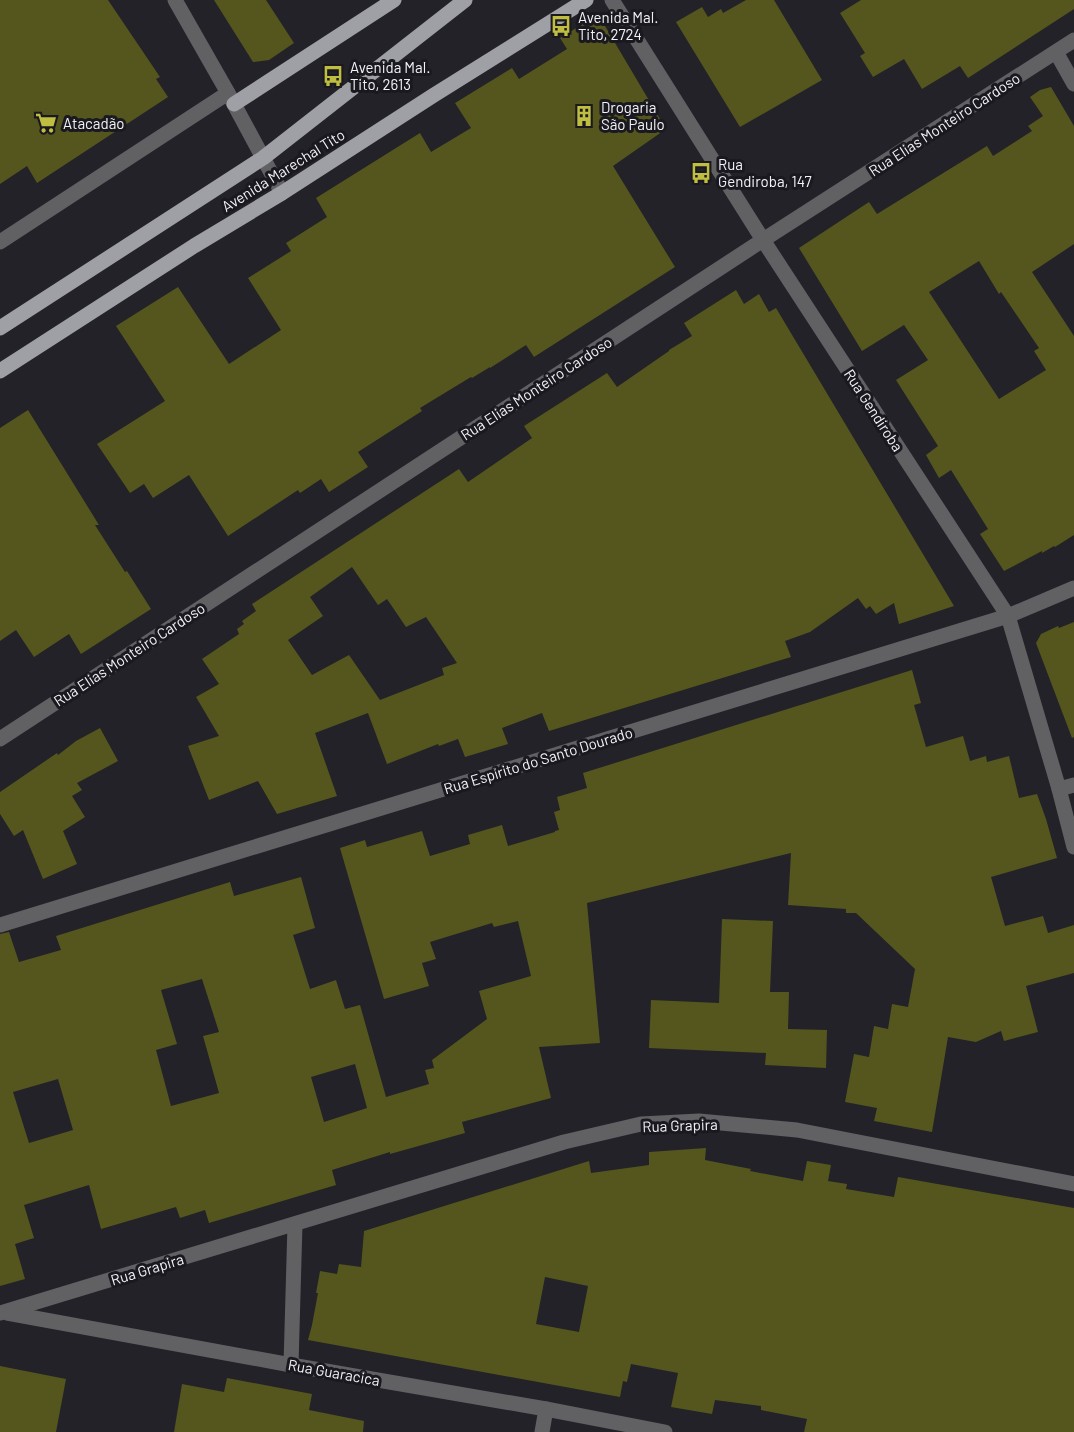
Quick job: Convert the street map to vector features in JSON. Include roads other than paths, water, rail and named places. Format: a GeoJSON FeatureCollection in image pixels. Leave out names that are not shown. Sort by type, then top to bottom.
{"type":"FeatureCollection","features":[{"type":"Feature","properties":{"kind":"main road"},"geometry":{"type":"LineString","coordinates":[[231,98],[394,0]]}},
{"type":"Feature","properties":{"kind":"main road","name":"Avenida Marechal Tito"},"geometry":{"type":"LineString","coordinates":[[0,328],[263,158],[465,0]]}},
{"type":"Feature","properties":{"kind":"main road","name":"Avenida Marechal Tito"},"geometry":{"type":"LineString","coordinates":[[0,371],[194,246],[282,194],[586,0]]}},
{"type":"Feature","properties":{"kind":"street"},"geometry":{"type":"LineString","coordinates":[[175,0],[282,194]]}},
{"type":"Feature","properties":{"kind":"street","name":"Rua Gendiroba"},"geometry":{"type":"LineString","coordinates":[[612,0],[764,240],[1008,616],[1066,787],[1074,847]]}},
{"type":"Feature","properties":{"kind":"street","name":"Rua Elias Monteiro Cardoso"},"geometry":{"type":"LineString","coordinates":[[0,739],[1074,40]]}},
{"type":"Feature","properties":{"kind":"street"},"geometry":{"type":"LineString","coordinates":[[1056,52],[1074,84]]}},
{"type":"Feature","properties":{"kind":"street"},"geometry":{"type":"LineString","coordinates":[[0,242],[231,98]]}},
{"type":"Feature","properties":{"kind":"street","name":"Rua Espírito do Santo Dourado"},"geometry":{"type":"LineString","coordinates":[[0,925],[1008,616],[1074,588]]}},
{"type":"Feature","properties":{"kind":"street","name":"Rua Grapira"},"geometry":{"type":"LineString","coordinates":[[2,1313],[564,1142],[641,1124],[699,1121],[797,1130],[1074,1184]]}},
{"type":"Feature","properties":{"kind":"street"},"geometry":{"type":"LineString","coordinates":[[291,1365],[294,1224]]}},
{"type":"Feature","properties":{"kind":"street","name":"Rua Guaracica"},"geometry":{"type":"LineString","coordinates":[[2,1313],[665,1432]]}},
{"type":"Feature","properties":{"kind":"street"},"geometry":{"type":"LineString","coordinates":[[542,1432],[546,1409]]}},
{"type":"Feature","properties":{"kind":"place","name":"Avenida Mal. Tito, 2724"},"geometry":{"type":"Point","coordinates":[561,26]}},
{"type":"Feature","properties":{"kind":"place","name":"Avenida Mal. Tito, 2613"},"geometry":{"type":"Point","coordinates":[333,76]}},
{"type":"Feature","properties":{"kind":"place","name":"Drogaria São Paulo"},"geometry":{"type":"Point","coordinates":[584,116]}},
{"type":"Feature","properties":{"kind":"place","name":"Atacadão"},"geometry":{"type":"Point","coordinates":[46,123]}},
{"type":"Feature","properties":{"kind":"place","name":"Rua Gendiroba, 147"},"geometry":{"type":"Point","coordinates":[701,173]}}]}
